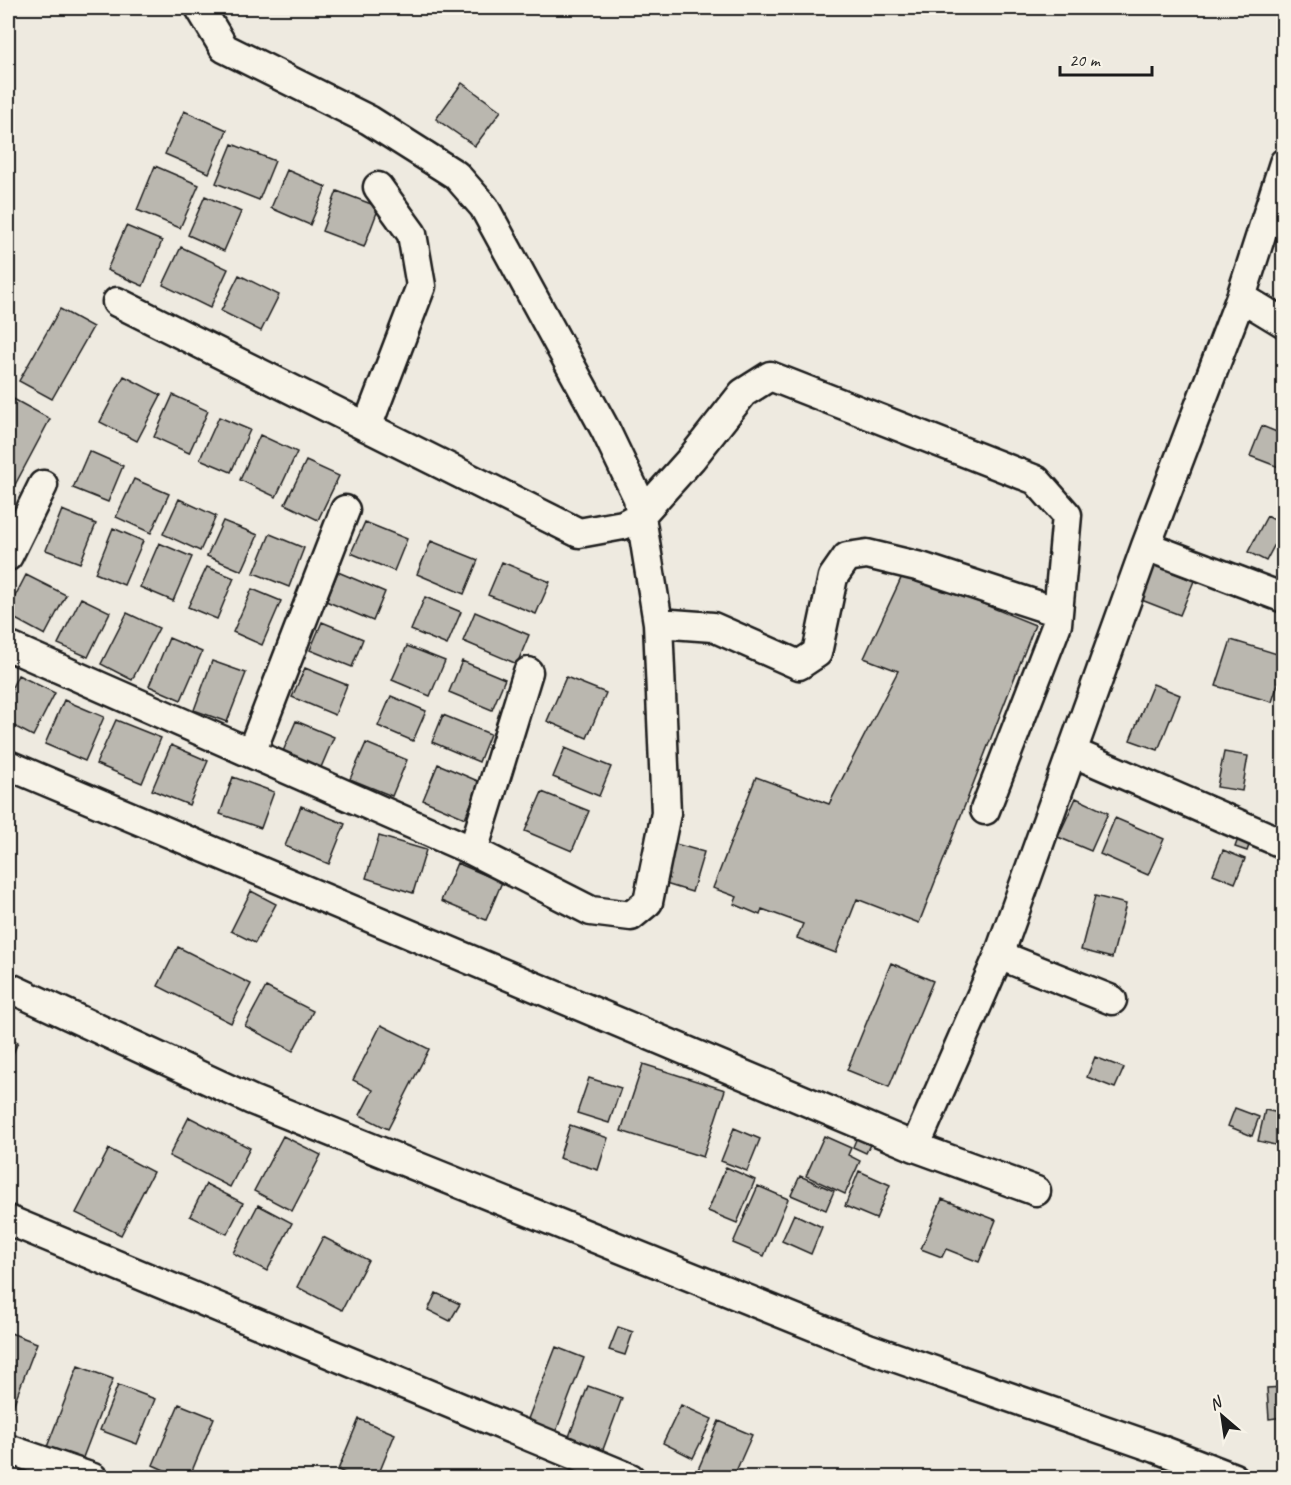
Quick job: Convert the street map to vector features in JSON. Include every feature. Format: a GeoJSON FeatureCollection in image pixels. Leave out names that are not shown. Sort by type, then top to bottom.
{"type":"FeatureCollection","features":[{"type":"Feature","properties":{"kind":"street"},"geometry":{"type":"LineString","coordinates":[[8,646],[473,851],[591,911],[631,916],[648,902],[666,813],[658,624],[638,498],[604,429],[484,207],[456,176],[369,120],[224,48],[200,8]]}},
{"type":"Feature","properties":{"kind":"street"},"geometry":{"type":"LineString","coordinates":[[915,1147],[999,955],[1146,546],[1241,297],[1284,162]]}},
{"type":"Feature","properties":{"kind":"street"},"geometry":{"type":"LineString","coordinates":[[367,427],[421,286],[412,234],[378,187]]}},
{"type":"Feature","properties":{"kind":"street"},"geometry":{"type":"LineString","coordinates":[[1241,297],[1284,323]]}},
{"type":"Feature","properties":{"kind":"street"},"geometry":{"type":"LineString","coordinates":[[117,302],[579,533],[623,525],[640,516],[691,459],[743,393],[770,376],[1036,480],[1067,515],[1057,624],[985,810]]}},
{"type":"Feature","properties":{"kind":"street"},"geometry":{"type":"LineString","coordinates":[[8,556],[43,485]]}},
{"type":"Feature","properties":{"kind":"street"},"geometry":{"type":"LineString","coordinates":[[251,753],[345,510]]}},
{"type":"Feature","properties":{"kind":"street"},"geometry":{"type":"LineString","coordinates":[[1146,546],[1284,598]]}},
{"type":"Feature","properties":{"kind":"street"},"geometry":{"type":"LineString","coordinates":[[658,624],[713,627],[799,665],[817,653],[833,577],[847,557],[867,554],[921,567],[1058,612]]}},
{"type":"Feature","properties":{"kind":"street"},"geometry":{"type":"LineString","coordinates":[[473,851],[528,672]]}},
{"type":"Feature","properties":{"kind":"street"},"geometry":{"type":"LineString","coordinates":[[1072,752],[1284,843]]}},
{"type":"Feature","properties":{"kind":"street"},"geometry":{"type":"LineString","coordinates":[[8,765],[915,1147],[1036,1191]]}},
{"type":"Feature","properties":{"kind":"street"},"geometry":{"type":"LineString","coordinates":[[999,955],[1112,1000]]}},
{"type":"Feature","properties":{"kind":"street"},"geometry":{"type":"LineString","coordinates":[[8,987],[252,1100],[868,1348],[1156,1448],[1234,1478]]}},
{"type":"Feature","properties":{"kind":"street"},"geometry":{"type":"LineString","coordinates":[[8,1220],[630,1478]]}},
{"type":"Feature","properties":{"kind":"street"},"geometry":{"type":"LineString","coordinates":[[8,1449],[93,1478]]}},
{"type":"Feature","properties":{"kind":"building"},"geometry":{"type":"Polygon","coordinates":[[[462,83],[501,111],[475,146],[436,119],[462,83]]]}},
{"type":"Feature","properties":{"kind":"building"},"geometry":{"type":"Polygon","coordinates":[[[184,111],[227,130],[209,173],[165,154],[184,111]]]}},
{"type":"Feature","properties":{"kind":"building"},"geometry":{"type":"Polygon","coordinates":[[[232,144],[275,161],[259,200],[216,183],[232,144]]]}},
{"type":"Feature","properties":{"kind":"building"},"geometry":{"type":"Polygon","coordinates":[[[155,166],[199,185],[180,228],[137,210],[155,166]]]}},
{"type":"Feature","properties":{"kind":"building"},"geometry":{"type":"Polygon","coordinates":[[[287,170],[326,187],[310,225],[271,208],[287,170]]]}},
{"type":"Feature","properties":{"kind":"building"},"geometry":{"type":"Polygon","coordinates":[[[337,191],[379,207],[364,247],[322,231],[337,191]]]}},
{"type":"Feature","properties":{"kind":"building"},"geometry":{"type":"Polygon","coordinates":[[[205,196],[241,212],[224,251],[188,235],[205,196]]]}},
{"type":"Feature","properties":{"kind":"building"},"geometry":{"type":"Polygon","coordinates":[[[126,226],[162,241],[143,286],[107,270],[126,226]]]}},
{"type":"Feature","properties":{"kind":"building"},"geometry":{"type":"Polygon","coordinates":[[[181,247],[228,269],[210,308],[163,285],[181,247]]]}},
{"type":"Feature","properties":{"kind":"building"},"geometry":{"type":"Polygon","coordinates":[[[239,275],[279,295],[261,331],[221,311],[239,275]]]}},
{"type":"Feature","properties":{"kind":"building"},"geometry":{"type":"Polygon","coordinates":[[[60,309],[93,327],[52,399],[19,381],[60,309]]]}},
{"type":"Feature","properties":{"kind":"building"},"geometry":{"type":"Polygon","coordinates":[[[124,376],[161,395],[137,441],[100,422],[124,376]]]}},
{"type":"Feature","properties":{"kind":"building"},"geometry":{"type":"Polygon","coordinates":[[[173,395],[208,411],[189,453],[154,437],[173,395]]]}},
{"type":"Feature","properties":{"kind":"building"},"geometry":{"type":"Polygon","coordinates":[[[8,396],[50,419],[8,498],[8,396]]]}},
{"type":"Feature","properties":{"kind":"building"},"geometry":{"type":"Polygon","coordinates":[[[219,417],[250,430],[231,472],[200,459],[219,417]]]}},
{"type":"Feature","properties":{"kind":"building"},"geometry":{"type":"Polygon","coordinates":[[[1262,426],[1284,435],[1284,469],[1250,456],[1262,426]]]}},
{"type":"Feature","properties":{"kind":"building"},"geometry":{"type":"Polygon","coordinates":[[[260,435],[297,452],[276,497],[240,480],[260,435]]]}},
{"type":"Feature","properties":{"kind":"building"},"geometry":{"type":"Polygon","coordinates":[[[89,451],[123,466],[108,502],[73,488],[89,451]]]}},
{"type":"Feature","properties":{"kind":"building"},"geometry":{"type":"Polygon","coordinates":[[[306,461],[339,476],[318,520],[285,504],[306,461]]]}},
{"type":"Feature","properties":{"kind":"building"},"geometry":{"type":"Polygon","coordinates":[[[134,479],[169,494],[151,533],[116,517],[134,479]]]}},
{"type":"Feature","properties":{"kind":"building"},"geometry":{"type":"Polygon","coordinates":[[[179,499],[216,516],[200,551],[163,534],[179,499]]]}},
{"type":"Feature","properties":{"kind":"building"},"geometry":{"type":"Polygon","coordinates":[[[62,510],[96,524],[80,563],[46,550],[62,510]]]}},
{"type":"Feature","properties":{"kind":"building"},"geometry":{"type":"Polygon","coordinates":[[[1267,516],[1284,527],[1266,561],[1248,552],[1267,516]]]}},
{"type":"Feature","properties":{"kind":"building"},"geometry":{"type":"Polygon","coordinates":[[[223,521],[258,535],[242,571],[207,556],[223,521]]]}},
{"type":"Feature","properties":{"kind":"building"},"geometry":{"type":"Polygon","coordinates":[[[365,522],[407,539],[394,571],[351,553],[365,522]]]}},
{"type":"Feature","properties":{"kind":"building"},"geometry":{"type":"Polygon","coordinates":[[[113,528],[143,541],[124,585],[95,573],[113,528]]]}},
{"type":"Feature","properties":{"kind":"building"},"geometry":{"type":"Polygon","coordinates":[[[270,534],[304,548],[289,587],[254,573],[270,534]]]}},
{"type":"Feature","properties":{"kind":"building"},"geometry":{"type":"Polygon","coordinates":[[[431,541],[478,560],[464,594],[417,574],[431,541]]]}},
{"type":"Feature","properties":{"kind":"building"},"geometry":{"type":"Polygon","coordinates":[[[159,543],[192,557],[173,601],[140,587],[159,543]]]}},
{"type":"Feature","properties":{"kind":"building"},"geometry":{"type":"Polygon","coordinates":[[[502,562],[550,582],[536,614],[488,595],[502,562]]]}},
{"type":"Feature","properties":{"kind":"building"},"geometry":{"type":"Polygon","coordinates":[[[1153,564],[1194,581],[1180,615],[1139,599],[1153,564]]]}},
{"type":"Feature","properties":{"kind":"building"},"geometry":{"type":"Polygon","coordinates":[[[207,567],[234,578],[217,619],[188,607],[207,567]]]}},
{"type":"Feature","properties":{"kind":"building"},"geometry":{"type":"Polygon","coordinates":[[[338,572],[385,592],[373,621],[326,601],[338,572]]]}},
{"type":"Feature","properties":{"kind":"building"},"geometry":{"type":"Polygon","coordinates":[[[904,572],[1035,625],[919,923],[857,899],[836,953],[797,938],[803,924],[762,909],[760,915],[734,904],[737,897],[713,888],[756,777],[829,804],[898,671],[864,658],[904,572]]]}},
{"type":"Feature","properties":{"kind":"building"},"geometry":{"type":"Polygon","coordinates":[[[26,575],[66,595],[45,635],[8,615],[8,610],[26,575]]]}},
{"type":"Feature","properties":{"kind":"building"},"geometry":{"type":"Polygon","coordinates":[[[252,589],[281,601],[262,645],[233,632],[252,589]]]}},
{"type":"Feature","properties":{"kind":"building"},"geometry":{"type":"Polygon","coordinates":[[[425,597],[461,612],[447,645],[411,630],[425,597]]]}},
{"type":"Feature","properties":{"kind":"building"},"geometry":{"type":"Polygon","coordinates":[[[81,598],[110,612],[88,657],[58,644],[81,598]]]}},
{"type":"Feature","properties":{"kind":"building"},"geometry":{"type":"Polygon","coordinates":[[[475,612],[529,635],[517,664],[463,641],[475,612]]]}},
{"type":"Feature","properties":{"kind":"building"},"geometry":{"type":"Polygon","coordinates":[[[127,613],[159,628],[132,680],[101,664],[127,613]]]}},
{"type":"Feature","properties":{"kind":"building"},"geometry":{"type":"Polygon","coordinates":[[[322,622],[363,639],[352,667],[310,650],[322,622]]]}},
{"type":"Feature","properties":{"kind":"building"},"geometry":{"type":"Polygon","coordinates":[[[169,638],[202,652],[181,700],[149,686],[169,638]]]}},
{"type":"Feature","properties":{"kind":"building"},"geometry":{"type":"Polygon","coordinates":[[[1231,640],[1284,656],[1284,665],[1272,702],[1216,686],[1231,640]]]}},
{"type":"Feature","properties":{"kind":"building"},"geometry":{"type":"Polygon","coordinates":[[[407,646],[445,661],[430,696],[392,680],[407,646]]]}},
{"type":"Feature","properties":{"kind":"building"},"geometry":{"type":"Polygon","coordinates":[[[212,661],[246,673],[227,722],[194,710],[212,661]]]}},
{"type":"Feature","properties":{"kind":"building"},"geometry":{"type":"Polygon","coordinates":[[[462,661],[505,679],[492,710],[449,692],[462,661]]]}},
{"type":"Feature","properties":{"kind":"building"},"geometry":{"type":"Polygon","coordinates":[[[305,668],[347,685],[335,715],[292,697],[305,668]]]}},
{"type":"Feature","properties":{"kind":"building"},"geometry":{"type":"Polygon","coordinates":[[[18,675],[55,693],[33,736],[8,723],[8,696],[18,675]]]}},
{"type":"Feature","properties":{"kind":"building"},"geometry":{"type":"Polygon","coordinates":[[[566,677],[606,693],[587,738],[547,721],[566,677]]]}},
{"type":"Feature","properties":{"kind":"building"},"geometry":{"type":"Polygon","coordinates":[[[1153,684],[1180,695],[1158,750],[1130,740],[1153,684]]]}},
{"type":"Feature","properties":{"kind":"building"},"geometry":{"type":"Polygon","coordinates":[[[391,696],[426,711],[413,741],[378,726],[391,696]]]}},
{"type":"Feature","properties":{"kind":"building"},"geometry":{"type":"Polygon","coordinates":[[[64,700],[104,717],[85,761],[45,744],[64,700]]]}},
{"type":"Feature","properties":{"kind":"building"},"geometry":{"type":"Polygon","coordinates":[[[443,715],[490,734],[479,762],[432,742],[443,715]]]}},
{"type":"Feature","properties":{"kind":"building"},"geometry":{"type":"Polygon","coordinates":[[[116,720],[161,738],[142,783],[96,764],[116,720]]]}},
{"type":"Feature","properties":{"kind":"building"},"geometry":{"type":"Polygon","coordinates":[[[296,721],[334,737],[319,772],[281,756],[296,721]]]}},
{"type":"Feature","properties":{"kind":"building"},"geometry":{"type":"Polygon","coordinates":[[[366,743],[407,760],[392,796],[350,779],[366,743]]]}},
{"type":"Feature","properties":{"kind":"building"},"geometry":{"type":"Polygon","coordinates":[[[171,745],[208,761],[189,805],[152,790],[171,745]]]}},
{"type":"Feature","properties":{"kind":"building"},"geometry":{"type":"Polygon","coordinates":[[[565,748],[611,767],[599,796],[553,777],[565,748]]]}},
{"type":"Feature","properties":{"kind":"building"},"geometry":{"type":"Polygon","coordinates":[[[1224,752],[1248,756],[1242,791],[1217,787],[1224,752]]]}},
{"type":"Feature","properties":{"kind":"building"},"geometry":{"type":"Polygon","coordinates":[[[438,764],[480,782],[465,818],[423,800],[438,764]]]}},
{"type":"Feature","properties":{"kind":"building"},"geometry":{"type":"Polygon","coordinates":[[[233,777],[274,792],[261,828],[220,814],[233,777]]]}},
{"type":"Feature","properties":{"kind":"building"},"geometry":{"type":"Polygon","coordinates":[[[542,792],[589,811],[572,851],[525,831],[542,792]]]}},
{"type":"Feature","properties":{"kind":"building"},"geometry":{"type":"Polygon","coordinates":[[[1076,798],[1108,813],[1091,851],[1058,837],[1076,798]]]}},
{"type":"Feature","properties":{"kind":"building"},"geometry":{"type":"Polygon","coordinates":[[[301,806],[345,824],[329,864],[285,846],[301,806]]]}},
{"type":"Feature","properties":{"kind":"building"},"geometry":{"type":"Polygon","coordinates":[[[1115,818],[1164,839],[1148,875],[1100,854],[1115,818]]]}},
{"type":"Feature","properties":{"kind":"building"},"geometry":{"type":"Polygon","coordinates":[[[8,826],[14,828],[8,842],[8,826]]]}},
{"type":"Feature","properties":{"kind":"building"},"geometry":{"type":"Polygon","coordinates":[[[1240,833],[1252,837],[1247,851],[1235,847],[1240,833]]]}},
{"type":"Feature","properties":{"kind":"building"},"geometry":{"type":"Polygon","coordinates":[[[379,836],[426,850],[413,893],[366,878],[379,836]]]}},
{"type":"Feature","properties":{"kind":"building"},"geometry":{"type":"Polygon","coordinates":[[[672,843],[704,852],[692,892],[659,882],[672,843]]]}},
{"type":"Feature","properties":{"kind":"building"},"geometry":{"type":"Polygon","coordinates":[[[1223,850],[1245,859],[1235,883],[1213,874],[1223,850]]]}},
{"type":"Feature","properties":{"kind":"building"},"geometry":{"type":"Polygon","coordinates":[[[457,863],[502,882],[486,920],[441,901],[457,863]]]}},
{"type":"Feature","properties":{"kind":"building"},"geometry":{"type":"Polygon","coordinates":[[[251,891],[276,904],[255,943],[231,931],[251,891]]]}},
{"type":"Feature","properties":{"kind":"building"},"geometry":{"type":"Polygon","coordinates":[[[1095,896],[1126,904],[1112,958],[1081,950],[1095,896]]]}},
{"type":"Feature","properties":{"kind":"building"},"geometry":{"type":"Polygon","coordinates":[[[178,947],[251,984],[231,1023],[158,986],[178,947]]]}},
{"type":"Feature","properties":{"kind":"building"},"geometry":{"type":"Polygon","coordinates":[[[891,963],[933,981],[889,1087],[847,1070],[891,963]]]}},
{"type":"Feature","properties":{"kind":"building"},"geometry":{"type":"Polygon","coordinates":[[[266,987],[313,1011],[293,1051],[245,1026],[266,987]]]}},
{"type":"Feature","properties":{"kind":"building"},"geometry":{"type":"Polygon","coordinates":[[[381,1025],[429,1049],[388,1129],[360,1115],[373,1090],[353,1080],[381,1025]]]}},
{"type":"Feature","properties":{"kind":"building"},"geometry":{"type":"Polygon","coordinates":[[[8,1037],[18,1042],[8,1065],[8,1037]]]}},
{"type":"Feature","properties":{"kind":"building"},"geometry":{"type":"Polygon","coordinates":[[[1095,1057],[1124,1068],[1115,1088],[1087,1077],[1095,1057]]]}},
{"type":"Feature","properties":{"kind":"building"},"geometry":{"type":"Polygon","coordinates":[[[643,1064],[725,1090],[703,1157],[621,1131],[643,1064]]]}},
{"type":"Feature","properties":{"kind":"building"},"geometry":{"type":"Polygon","coordinates":[[[589,1078],[621,1088],[609,1123],[577,1113],[589,1078]]]}},
{"type":"Feature","properties":{"kind":"building"},"geometry":{"type":"Polygon","coordinates":[[[1235,1108],[1259,1117],[1252,1136],[1228,1126],[1235,1108]]]}},
{"type":"Feature","properties":{"kind":"building"},"geometry":{"type":"Polygon","coordinates":[[[1265,1110],[1284,1114],[1284,1147],[1258,1141],[1265,1110]]]}},
{"type":"Feature","properties":{"kind":"building"},"geometry":{"type":"Polygon","coordinates":[[[189,1117],[250,1148],[230,1187],[169,1156],[189,1117]]]}},
{"type":"Feature","properties":{"kind":"building"},"geometry":{"type":"Polygon","coordinates":[[[570,1125],[608,1138],[598,1170],[559,1158],[570,1125]]]}},
{"type":"Feature","properties":{"kind":"building"},"geometry":{"type":"Polygon","coordinates":[[[734,1128],[760,1139],[747,1171],[721,1161],[734,1128]]]}},
{"type":"Feature","properties":{"kind":"building"},"geometry":{"type":"Polygon","coordinates":[[[859,1132],[873,1138],[866,1153],[853,1147],[859,1132]]]}},
{"type":"Feature","properties":{"kind":"building"},"geometry":{"type":"Polygon","coordinates":[[[283,1136],[321,1155],[292,1211],[254,1191],[283,1136]]]}},
{"type":"Feature","properties":{"kind":"building"},"geometry":{"type":"Polygon","coordinates":[[[824,1136],[851,1148],[848,1155],[860,1161],[845,1194],[806,1176],[824,1136]]]}},
{"type":"Feature","properties":{"kind":"building"},"geometry":{"type":"Polygon","coordinates":[[[109,1149],[153,1172],[121,1235],[76,1213],[109,1149]]]}},
{"type":"Feature","properties":{"kind":"building"},"geometry":{"type":"Polygon","coordinates":[[[726,1167],[755,1180],[737,1223],[708,1211],[726,1167]]]}},
{"type":"Feature","properties":{"kind":"building"},"geometry":{"type":"Polygon","coordinates":[[[859,1171],[890,1185],[876,1219],[845,1206],[859,1171]]]}},
{"type":"Feature","properties":{"kind":"building"},"geometry":{"type":"Polygon","coordinates":[[[800,1176],[834,1191],[826,1210],[791,1195],[800,1176]]]}},
{"type":"Feature","properties":{"kind":"building"},"geometry":{"type":"Polygon","coordinates":[[[206,1184],[243,1203],[227,1234],[190,1216],[206,1184]]]}},
{"type":"Feature","properties":{"kind":"building"},"geometry":{"type":"Polygon","coordinates":[[[758,1186],[788,1199],[764,1256],[733,1243],[758,1186]]]}},
{"type":"Feature","properties":{"kind":"building"},"geometry":{"type":"Polygon","coordinates":[[[942,1199],[996,1220],[979,1262],[946,1249],[942,1257],[921,1249],[942,1199]]]}},
{"type":"Feature","properties":{"kind":"building"},"geometry":{"type":"Polygon","coordinates":[[[258,1205],[292,1223],[267,1271],[233,1253],[258,1205]]]}},
{"type":"Feature","properties":{"kind":"building"},"geometry":{"type":"Polygon","coordinates":[[[794,1214],[822,1227],[811,1254],[782,1241],[794,1214]]]}},
{"type":"Feature","properties":{"kind":"building"},"geometry":{"type":"Polygon","coordinates":[[[323,1237],[368,1260],[342,1310],[297,1287],[323,1237]]]}},
{"type":"Feature","properties":{"kind":"building"},"geometry":{"type":"Polygon","coordinates":[[[436,1293],[460,1304],[450,1321],[428,1310],[436,1293]]]}},
{"type":"Feature","properties":{"kind":"building"},"geometry":{"type":"Polygon","coordinates":[[[618,1327],[633,1332],[625,1355],[609,1350],[618,1327]]]}},
{"type":"Feature","properties":{"kind":"building"},"geometry":{"type":"Polygon","coordinates":[[[8,1332],[37,1343],[8,1419],[8,1332]]]}},
{"type":"Feature","properties":{"kind":"building"},"geometry":{"type":"Polygon","coordinates":[[[556,1347],[584,1358],[555,1434],[526,1424],[556,1347]]]}},
{"type":"Feature","properties":{"kind":"building"},"geometry":{"type":"Polygon","coordinates":[[[78,1366],[113,1379],[82,1460],[47,1447],[78,1366]]]}},
{"type":"Feature","properties":{"kind":"building"},"geometry":{"type":"Polygon","coordinates":[[[118,1385],[155,1399],[137,1444],[100,1430],[118,1385]]]}},
{"type":"Feature","properties":{"kind":"building"},"geometry":{"type":"Polygon","coordinates":[[[588,1386],[622,1398],[601,1455],[567,1442],[588,1386]]]}},
{"type":"Feature","properties":{"kind":"building"},"geometry":{"type":"Polygon","coordinates":[[[1284,1387],[1284,1417],[1269,1419],[1267,1388],[1284,1387]]]}},
{"type":"Feature","properties":{"kind":"building"},"geometry":{"type":"Polygon","coordinates":[[[179,1404],[214,1418],[189,1478],[182,1478],[153,1465],[179,1404]]]}},
{"type":"Feature","properties":{"kind":"building"},"geometry":{"type":"Polygon","coordinates":[[[681,1405],[712,1419],[693,1458],[663,1443],[681,1405]]]}},
{"type":"Feature","properties":{"kind":"building"},"geometry":{"type":"Polygon","coordinates":[[[359,1419],[395,1434],[377,1478],[355,1478],[338,1470],[359,1419]]]}},
{"type":"Feature","properties":{"kind":"building"},"geometry":{"type":"Polygon","coordinates":[[[719,1421],[752,1435],[733,1478],[710,1478],[697,1472],[719,1421]]]}},
{"type":"Feature","properties":{"kind":"building"},"geometry":{"type":"Polygon","coordinates":[[[149,1470],[165,1478],[146,1478],[149,1470]]]}}]}
